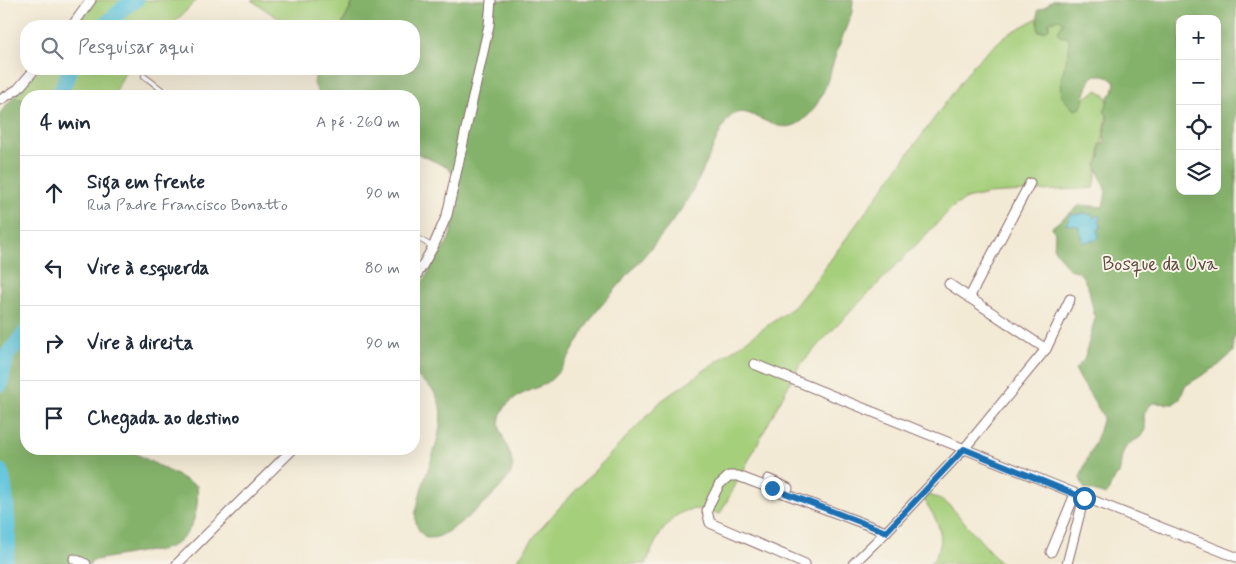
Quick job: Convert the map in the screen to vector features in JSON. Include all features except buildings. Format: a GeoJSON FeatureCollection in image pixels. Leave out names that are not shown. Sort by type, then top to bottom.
{"type":"FeatureCollection","features":[{"type":"Feature","properties":{"kind":"street"},"geometry":{"type":"LineString","coordinates":[[76,20],[91,0]]}},
{"type":"Feature","properties":{"kind":"street"},"geometry":{"type":"LineString","coordinates":[[420,270],[433,247],[447,215],[489,25],[491,0]]}},
{"type":"Feature","properties":{"kind":"street"},"geometry":{"type":"LineString","coordinates":[[0,100],[18,89],[30,75]]}},
{"type":"Feature","properties":{"kind":"street"},"geometry":{"type":"LineString","coordinates":[[968,298],[1030,184]]}},
{"type":"Feature","properties":{"kind":"street"},"geometry":{"type":"LineString","coordinates":[[949,284],[1046,350]]}},
{"type":"Feature","properties":{"kind":"street"},"geometry":{"type":"LineString","coordinates":[[853,564],[886,532],[964,449],[1046,350],[1070,299]]}},
{"type":"Feature","properties":{"kind":"street"},"geometry":{"type":"LineString","coordinates":[[754,364],[1236,557]]}},
{"type":"Feature","properties":{"kind":"street"},"geometry":{"type":"LineString","coordinates":[[178,564],[287,455]]}},
{"type":"Feature","properties":{"kind":"street"},"geometry":{"type":"LineString","coordinates":[[805,564],[710,522],[707,511],[720,485],[729,476],[738,476],[886,532]]}},
{"type":"Feature","properties":{"kind":"street"},"geometry":{"type":"LineString","coordinates":[[768,479],[886,532]]}},
{"type":"Feature","properties":{"kind":"street"},"geometry":{"type":"LineString","coordinates":[[1051,552],[1080,496]]}},
{"type":"Feature","properties":{"kind":"street"},"geometry":{"type":"LineString","coordinates":[[1067,564],[1080,496]]}},
{"type":"Feature","properties":{"kind":"street"},"geometry":{"type":"LineString","coordinates":[[74,559],[86,564]]}},
{"type":"Feature","properties":{"kind":"lane"},"geometry":{"type":"LineString","coordinates":[[144,76],[162,90]]}},
{"type":"Feature","properties":{"kind":"lane"},"geometry":{"type":"LineString","coordinates":[[420,239],[433,247]]}},
{"type":"Feature","properties":{"kind":"green space"},"geometry":{"type":"Polygon","coordinates":[[[97,0],[197,0],[177,20],[80,20],[97,0]]]}},
{"type":"Feature","properties":{"kind":"green space"},"geometry":{"type":"Polygon","coordinates":[[[251,0],[353,0],[344,20],[281,20],[251,0]]]}},
{"type":"Feature","properties":{"kind":"green space"},"geometry":{"type":"Polygon","coordinates":[[[353,0],[853,0],[852,12],[828,79],[815,107],[802,121],[792,126],[772,124],[744,113],[736,113],[729,118],[719,133],[698,180],[680,211],[596,312],[558,372],[545,384],[515,398],[502,412],[500,427],[512,462],[512,470],[509,477],[491,497],[467,518],[444,534],[434,538],[426,538],[418,529],[416,523],[416,512],[421,491],[435,449],[441,420],[440,406],[436,395],[420,379],[420,286],[449,239],[458,209],[459,193],[457,179],[447,167],[420,155],[420,90],[317,90],[314,84],[315,75],[420,75],[420,20],[344,20],[353,0]]]}},
{"type":"Feature","properties":{"kind":"green space","name":"Bosque da Uva"},"geometry":{"type":"Polygon","coordinates":[[[1053,0],[1236,0],[1236,335],[1233,341],[1233,352],[1219,365],[1185,386],[1180,399],[1173,404],[1153,403],[1148,408],[1144,416],[1145,430],[1140,437],[1125,448],[1119,474],[1106,495],[1084,488],[1080,478],[1096,441],[1103,417],[1075,369],[1084,360],[1095,318],[1089,290],[1083,277],[1078,271],[1069,269],[1054,249],[1055,233],[1052,227],[1080,205],[1103,207],[1106,192],[1096,165],[1100,157],[1100,144],[1105,144],[1104,133],[1108,116],[1104,112],[1110,95],[1113,93],[1115,82],[1105,75],[1096,75],[1090,79],[1081,108],[1074,110],[1062,97],[1061,79],[1069,50],[1069,38],[1059,36],[1058,32],[1063,22],[1059,19],[1049,22],[1049,28],[1045,31],[1038,31],[1038,10],[1053,0]]]}},
{"type":"Feature","properties":{"kind":"green space"},"geometry":{"type":"Polygon","coordinates":[[[1062,4],[1075,28],[1077,105],[1098,90],[1107,97],[1108,109],[1094,188],[988,194],[966,199],[953,207],[799,366],[720,514],[696,509],[678,514],[658,537],[646,564],[514,564],[559,508],[661,401],[794,307],[974,64],[1005,36],[1062,4]]]}},
{"type":"Feature","properties":{"kind":"green space"},"geometry":{"type":"Polygon","coordinates":[[[34,75],[123,75],[117,90],[20,90],[34,75]]]}},
{"type":"Feature","properties":{"kind":"green space"},"geometry":{"type":"Polygon","coordinates":[[[20,90],[20,99],[15,96],[20,90]]]}},
{"type":"Feature","properties":{"kind":"green space"},"geometry":{"type":"Polygon","coordinates":[[[15,96],[20,99],[20,455],[138,455],[197,486],[196,509],[190,528],[177,543],[167,548],[90,561],[91,564],[0,564],[0,113],[15,96]]]}},
{"type":"Feature","properties":{"kind":"green space"},"geometry":{"type":"Polygon","coordinates":[[[926,494],[941,499],[952,508],[1001,564],[930,564],[937,555],[941,538],[932,512],[921,495],[926,494]]]}},
{"type":"Feature","properties":{"kind":"water"},"geometry":{"type":"Polygon","coordinates":[[[1084,213],[1093,215],[1094,218],[1099,215],[1101,226],[1098,231],[1099,237],[1094,242],[1093,240],[1083,243],[1078,226],[1066,224],[1072,214],[1084,213]]]}},
{"type":"Feature","properties":{"kind":"waterway"},"geometry":{"type":"LineString","coordinates":[[111,20],[127,5],[136,0]]}},
{"type":"Feature","properties":{"kind":"waterway"},"geometry":{"type":"LineString","coordinates":[[61,90],[68,75]]}},
{"type":"Feature","properties":{"kind":"waterway"},"geometry":{"type":"LineString","coordinates":[[0,384],[7,355],[20,339]]}},
{"type":"Feature","properties":{"kind":"waterway"},"geometry":{"type":"LineString","coordinates":[[0,471],[8,528],[8,547],[4,564]]}},
{"type":"Feature","properties":{"kind":"route"},"geometry":{"type":"LineString","coordinates":[[772,488],[886,532],[964,449],[1084,498]]}}]}
